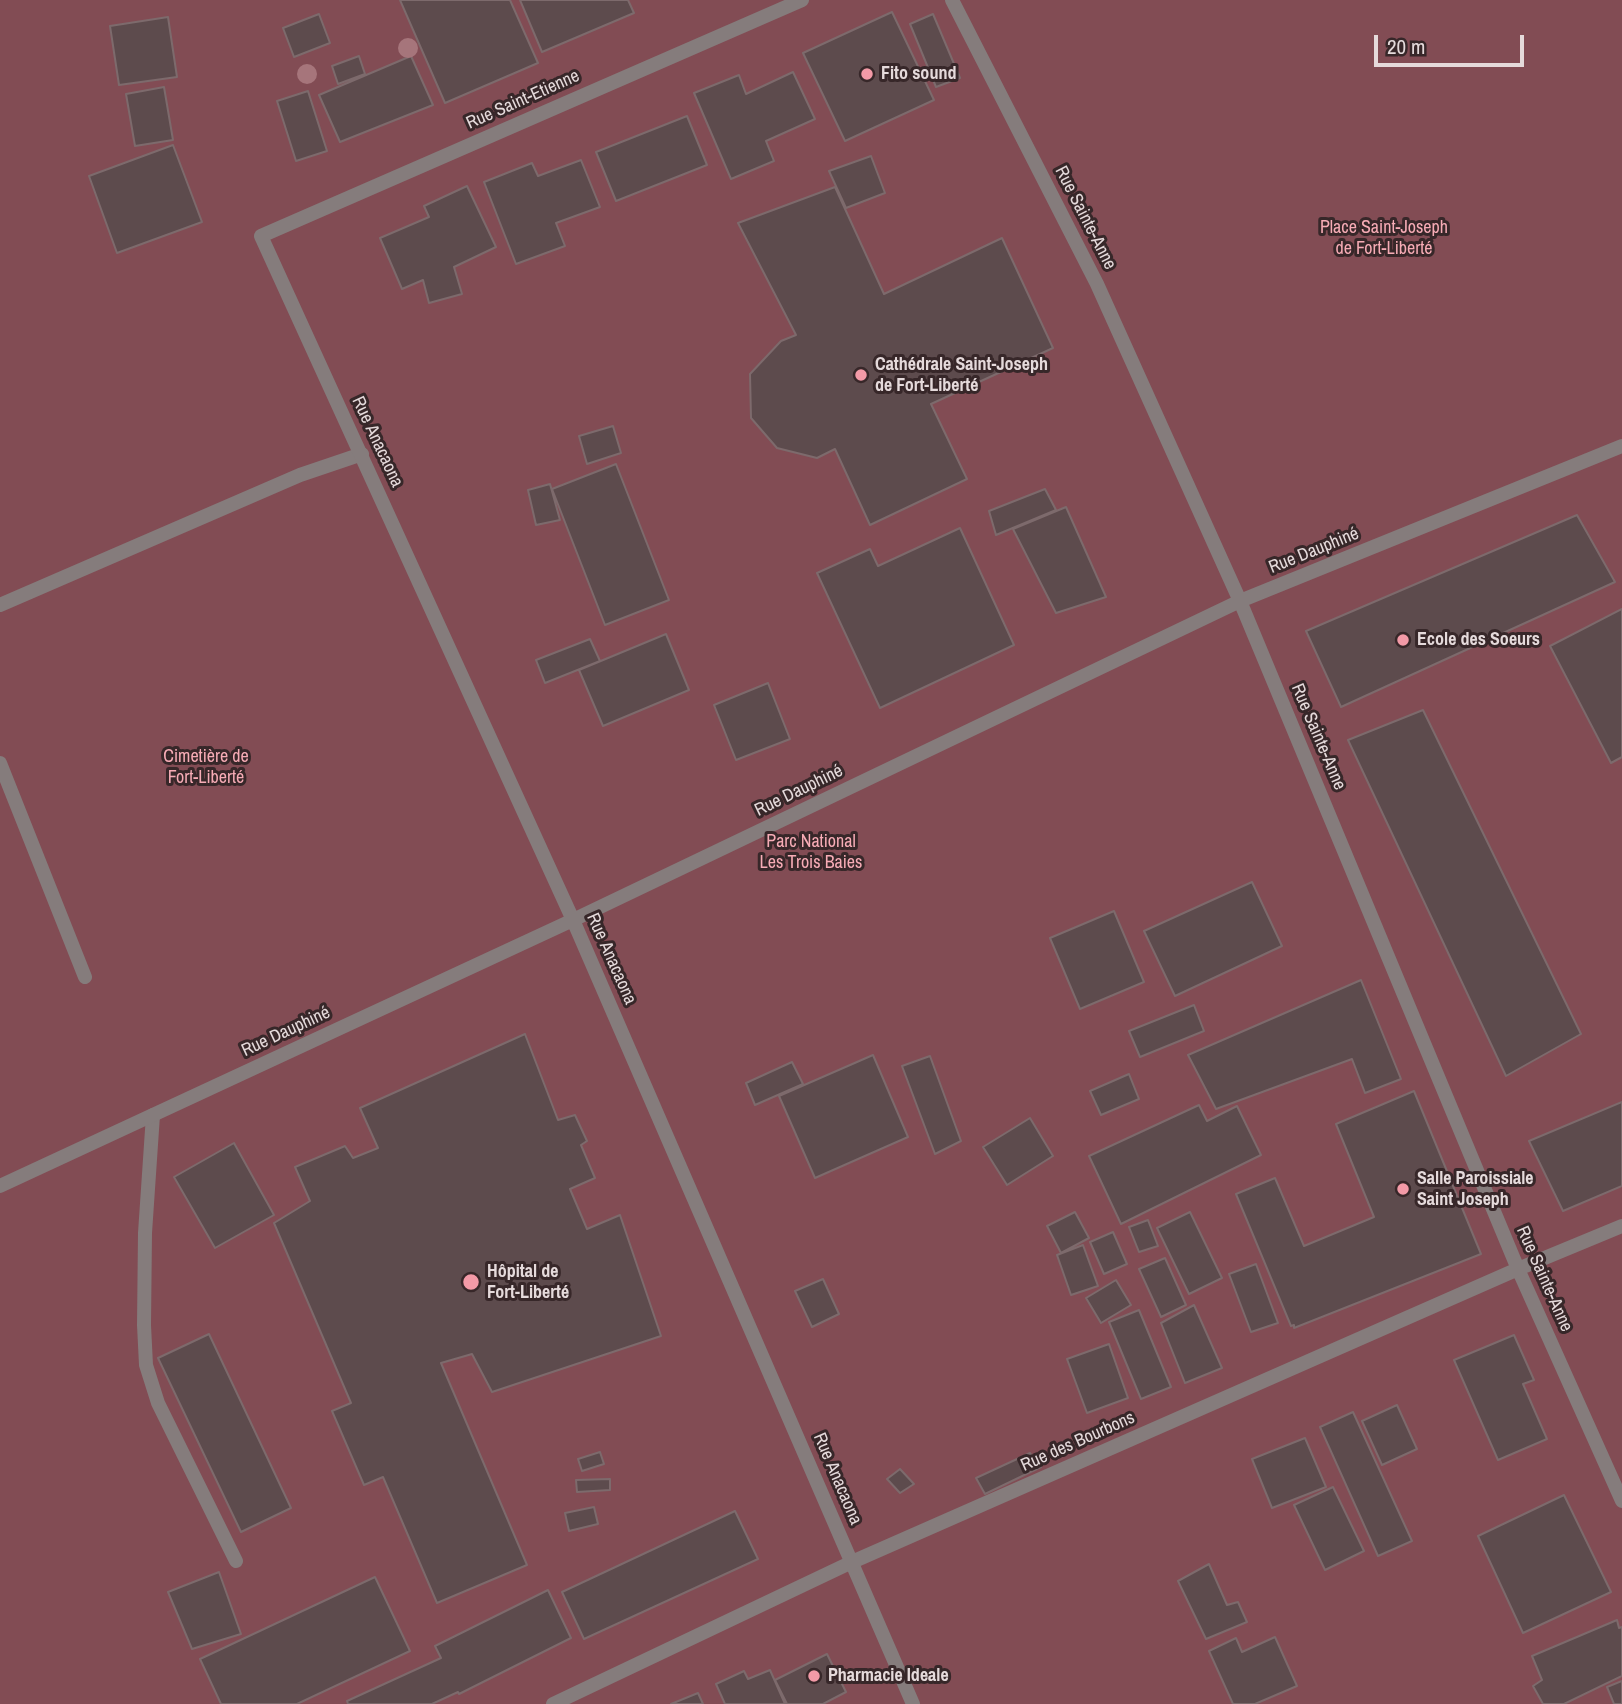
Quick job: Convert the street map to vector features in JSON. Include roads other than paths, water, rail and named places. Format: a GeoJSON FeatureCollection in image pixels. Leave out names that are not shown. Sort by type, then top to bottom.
{"type":"FeatureCollection","features":[{"type":"Feature","properties":{"kind":"street","name":"Rue Saint-Etienne"},"geometry":{"type":"LineString","coordinates":[[261,236],[802,0]]}},
{"type":"Feature","properties":{"kind":"street","name":"Rue Sainte-Anne"},"geometry":{"type":"LineString","coordinates":[[952,0],[1097,284],[1240,601],[1518,1269],[1622,1501]]}},
{"type":"Feature","properties":{"kind":"street","name":"Rue Anacaona"},"geometry":{"type":"LineString","coordinates":[[261,236],[573,920],[913,1704]]}},
{"type":"Feature","properties":{"kind":"street","name":"Rue Dauphiné"},"geometry":{"type":"LineString","coordinates":[[0,1186],[573,920],[1240,601],[1622,446]]}},
{"type":"Feature","properties":{"kind":"street"},"geometry":{"type":"LineString","coordinates":[[0,605],[300,475],[362,454]]}},
{"type":"Feature","properties":{"kind":"street"},"geometry":{"type":"LineString","coordinates":[[0,763],[85,977]]}},
{"type":"Feature","properties":{"kind":"street"},"geometry":{"type":"LineString","coordinates":[[153,1115],[145,1233],[146,1365],[158,1403],[236,1561]]}},
{"type":"Feature","properties":{"kind":"street","name":"Rue des Bourbons"},"geometry":{"type":"LineString","coordinates":[[553,1704],[852,1562],[1518,1269],[1622,1226]]}},
{"type":"Feature","properties":{"kind":"place","name":"Fito sound"},"geometry":{"type":"Point","coordinates":[867,74]}},
{"type":"Feature","properties":{"kind":"place","name":"Cathédrale Saint-Joseph de Fort-Liberté"},"geometry":{"type":"Point","coordinates":[861,375]}},
{"type":"Feature","properties":{"kind":"place","name":"Ecole des Soeurs"},"geometry":{"type":"Point","coordinates":[1403,640]}},
{"type":"Feature","properties":{"kind":"place","name":"Salle Paroissiale Saint Joseph"},"geometry":{"type":"Point","coordinates":[1403,1189]}},
{"type":"Feature","properties":{"kind":"place","name":"Hôpital de Fort-Liberté"},"geometry":{"type":"Point","coordinates":[471,1282]}},
{"type":"Feature","properties":{"kind":"place","name":"Pharmacie Ideale"},"geometry":{"type":"Point","coordinates":[814,1676]}},
{"type":"Feature","properties":{"kind":"park label","name":"Place Saint-Joseph de Fort-Liberté"},"geometry":{"type":"Point","coordinates":[1384,238]}},
{"type":"Feature","properties":{"kind":"park label","name":"Cimetière de Fort-Liberté"},"geometry":{"type":"Point","coordinates":[206,767]}},
{"type":"Feature","properties":{"kind":"park label","name":"Parc National Les Trois Baies"},"geometry":{"type":"Point","coordinates":[811,852]}}]}
